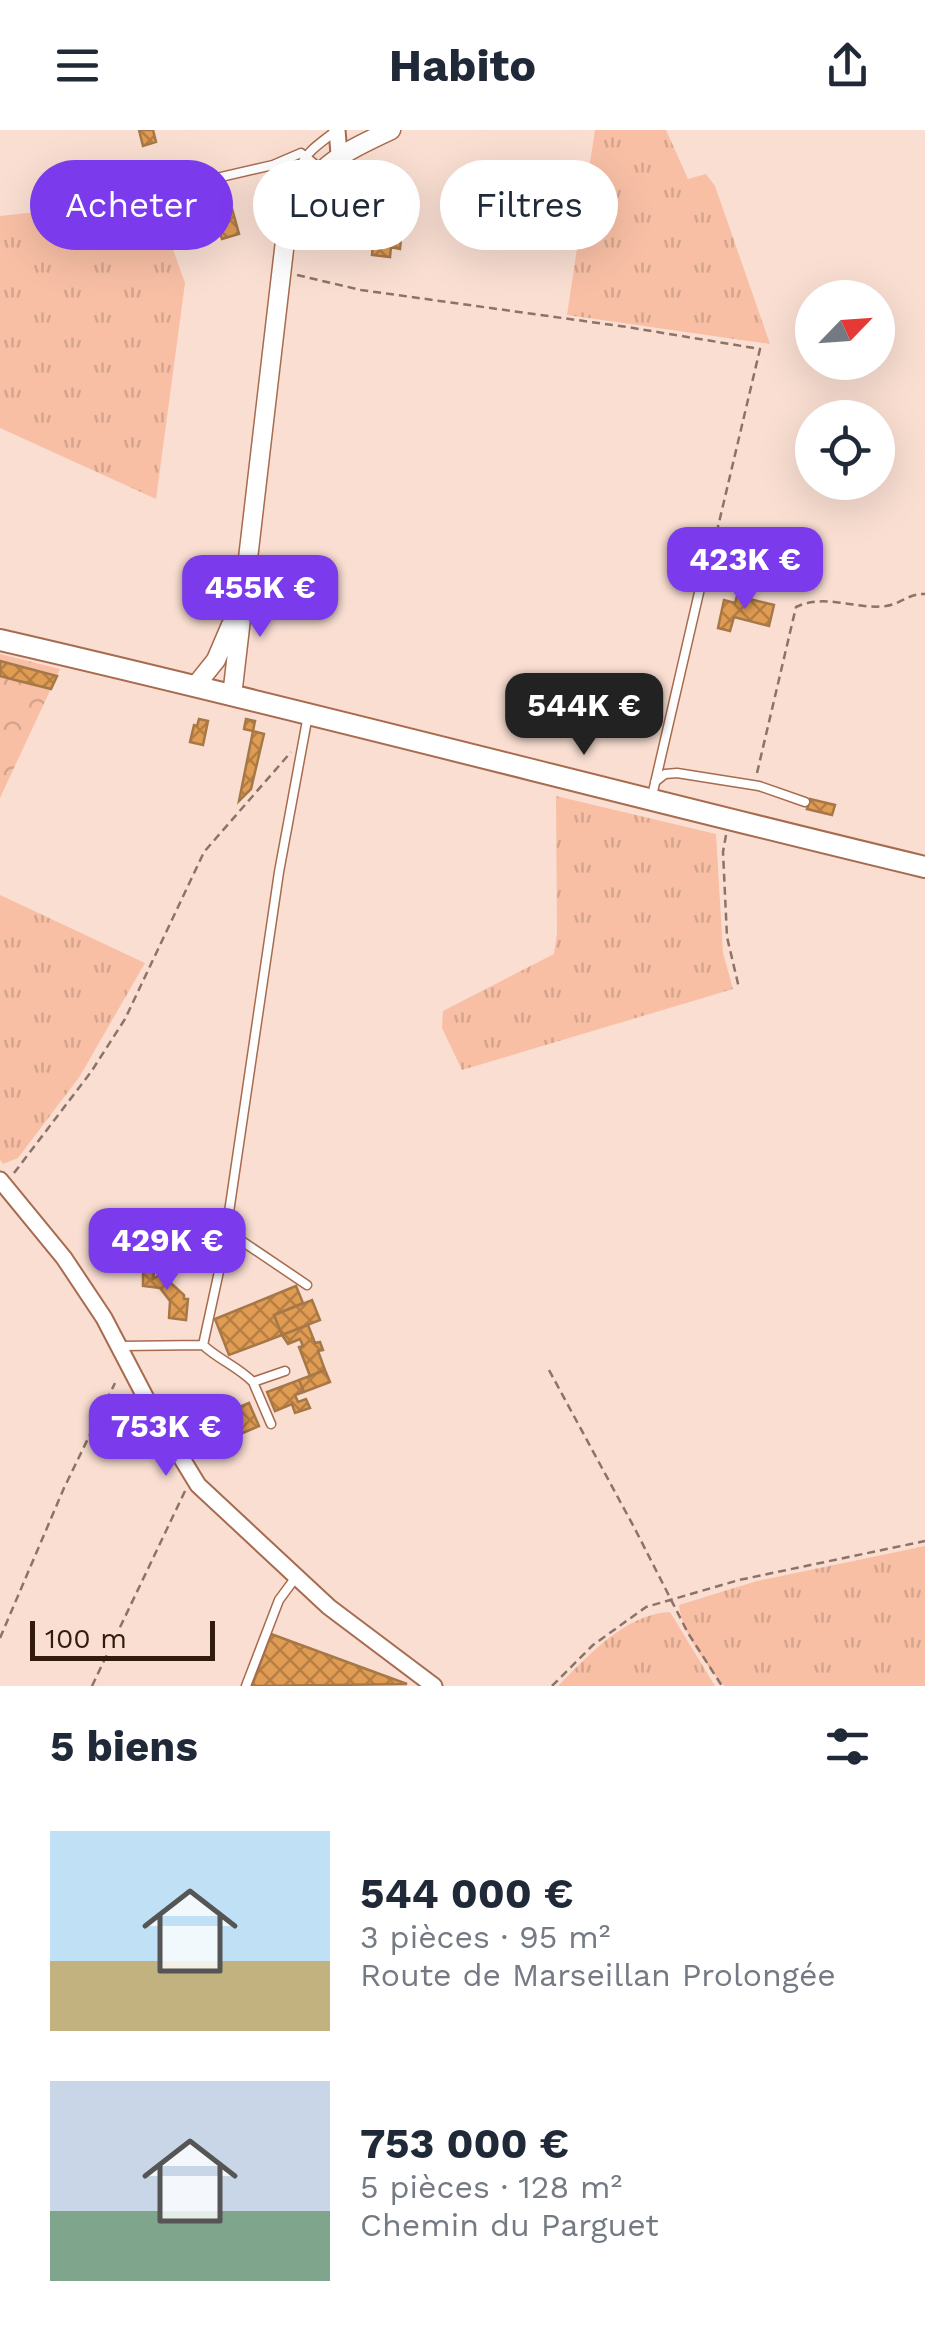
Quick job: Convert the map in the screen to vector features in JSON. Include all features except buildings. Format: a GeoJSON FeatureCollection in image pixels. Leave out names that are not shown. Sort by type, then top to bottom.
{"type":"FeatureCollection","features":[{"type":"Feature","properties":{"kind":"main road"},"geometry":{"type":"LineString","coordinates":[[0,640],[308,715],[653,791],[728,819],[925,866]]}},
{"type":"Feature","properties":{"kind":"street"},"geometry":{"type":"LineString","coordinates":[[337,130],[339,154]]}},
{"type":"Feature","properties":{"kind":"street"},"geometry":{"type":"LineString","coordinates":[[333,160],[391,130]]}},
{"type":"Feature","properties":{"kind":"street"},"geometry":{"type":"LineString","coordinates":[[232,696],[286,250]]}},
{"type":"Feature","properties":{"kind":"street"},"geometry":{"type":"LineString","coordinates":[[196,685],[216,660],[245,582]]}},
{"type":"Feature","properties":{"kind":"street"},"geometry":{"type":"LineString","coordinates":[[2,1183],[64,1258],[104,1318],[192,1477],[364,1635],[434,1686]]}},
{"type":"Feature","properties":{"kind":"lane"},"geometry":{"type":"LineString","coordinates":[[302,160],[337,130]]}},
{"type":"Feature","properties":{"kind":"lane"},"geometry":{"type":"LineString","coordinates":[[233,174],[273,165],[301,153],[309,160]]}},
{"type":"Feature","properties":{"kind":"lane"},"geometry":{"type":"LineString","coordinates":[[653,791],[704,571],[710,561],[722,557],[742,562]]}},
{"type":"Feature","properties":{"kind":"lane"},"geometry":{"type":"LineString","coordinates":[[203,1345],[227,1231],[279,872],[308,715]]}},
{"type":"Feature","properties":{"kind":"lane"},"geometry":{"type":"LineString","coordinates":[[653,791],[664,774],[677,773],[748,785],[804,802]]}},
{"type":"Feature","properties":{"kind":"lane"},"geometry":{"type":"LineString","coordinates":[[227,1231],[307,1285]]}},
{"type":"Feature","properties":{"kind":"lane"},"geometry":{"type":"LineString","coordinates":[[118,1346],[203,1345],[216,1357],[237,1366],[252,1382],[271,1424]]}},
{"type":"Feature","properties":{"kind":"lane"},"geometry":{"type":"LineString","coordinates":[[252,1382],[285,1371]]}},
{"type":"Feature","properties":{"kind":"lane"},"geometry":{"type":"LineString","coordinates":[[246,1686],[279,1600],[296,1576]]}},
{"type":"Feature","properties":{"kind":"path"},"geometry":{"type":"LineString","coordinates":[[281,271],[360,290],[760,349],[710,561]]}},
{"type":"Feature","properties":{"kind":"path"},"geometry":{"type":"LineString","coordinates":[[748,785],[754,783],[796,607],[810,601],[887,606],[925,594]]}},
{"type":"Feature","properties":{"kind":"path"},"geometry":{"type":"LineString","coordinates":[[2,1183],[91,1072],[124,1019],[204,852],[264,779],[305,737]]}},
{"type":"Feature","properties":{"kind":"path"},"geometry":{"type":"LineString","coordinates":[[728,819],[723,852],[728,937],[739,988]]}},
{"type":"Feature","properties":{"kind":"path"},"geometry":{"type":"LineString","coordinates":[[549,1370],[636,1528],[670,1600],[722,1686]]}},
{"type":"Feature","properties":{"kind":"path"},"geometry":{"type":"LineString","coordinates":[[0,1638],[64,1488],[115,1383]]}},
{"type":"Feature","properties":{"kind":"path"},"geometry":{"type":"LineString","coordinates":[[92,1686],[192,1477]]}},
{"type":"Feature","properties":{"kind":"path"},"geometry":{"type":"LineString","coordinates":[[552,1686],[593,1645],[646,1607],[739,1580],[925,1541]]}},
{"type":"Feature","properties":{"kind":"green space"},"geometry":{"type":"Polygon","coordinates":[[[595,130],[666,130],[688,179],[706,174],[715,186],[770,344],[567,315],[577,250],[618,250],[618,160],[590,160],[595,130]]]}},
{"type":"Feature","properties":{"kind":"green space"},"geometry":{"type":"Polygon","coordinates":[[[30,213],[30,250],[173,250],[185,283],[156,499],[0,428],[0,216],[30,213]]]}},
{"type":"Feature","properties":{"kind":"green space"},"geometry":{"type":"Polygon","coordinates":[[[0,654],[60,669],[0,798],[0,654]]]}},
{"type":"Feature","properties":{"kind":"green space"},"geometry":{"type":"Polygon","coordinates":[[[556,796],[716,834],[723,953],[733,989],[462,1070],[442,1028],[443,1011],[554,954],[556,796]]]}},
{"type":"Feature","properties":{"kind":"green space"},"geometry":{"type":"Polygon","coordinates":[[[0,895],[145,963],[80,1076],[18,1158],[3,1164],[0,1160],[0,895]]]}},
{"type":"Feature","properties":{"kind":"green space"},"geometry":{"type":"Polygon","coordinates":[[[925,1546],[925,1686],[724,1686],[696,1648],[681,1616],[679,1605],[757,1581],[925,1546]]]}},
{"type":"Feature","properties":{"kind":"green space"},"geometry":{"type":"Polygon","coordinates":[[[670,1612],[715,1686],[558,1686],[623,1628],[670,1612]]]}}]}
